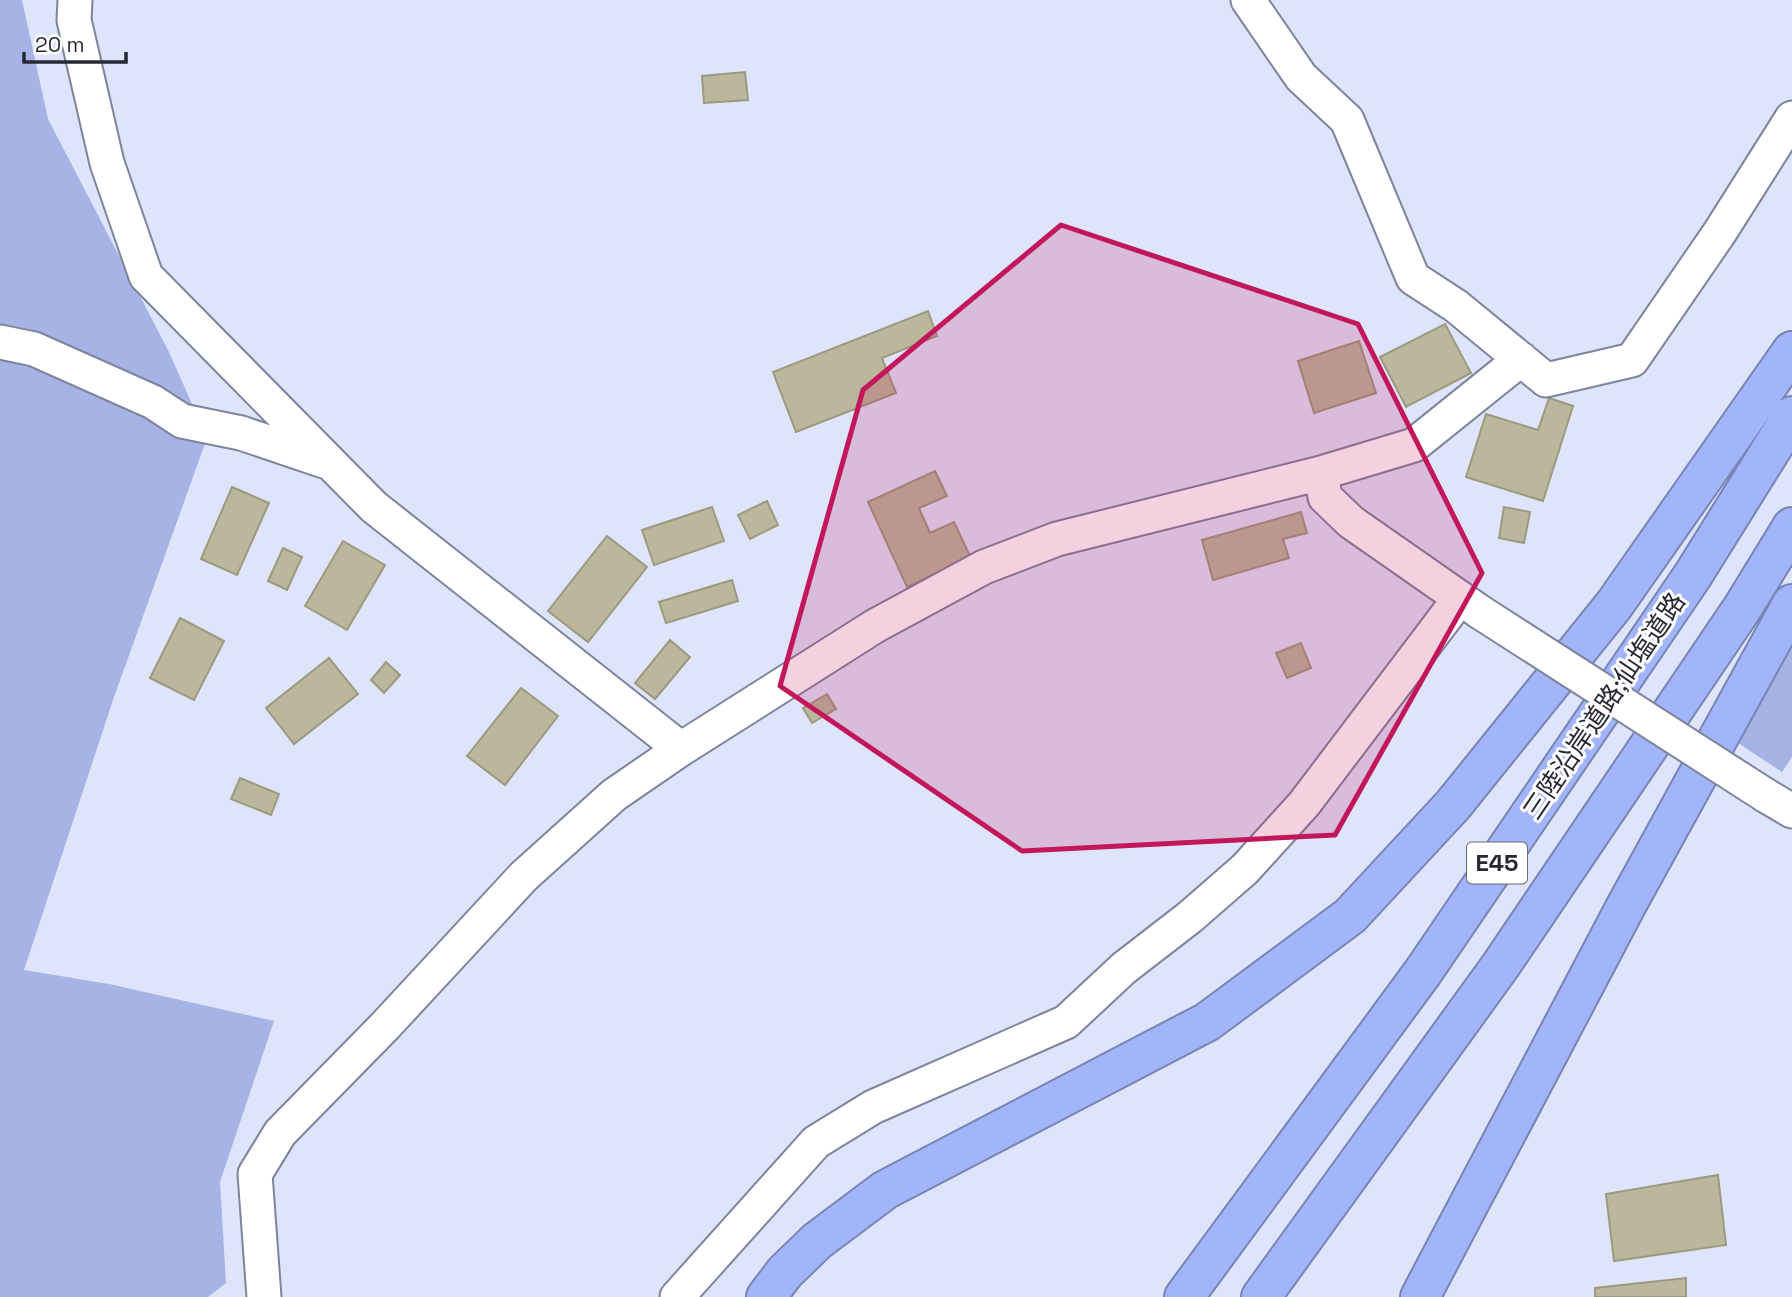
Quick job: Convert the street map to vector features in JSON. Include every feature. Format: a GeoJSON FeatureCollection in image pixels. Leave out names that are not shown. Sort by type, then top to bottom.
{"type":"FeatureCollection","features":[{"type":"Feature","properties":{"kind":"highway"},"geometry":{"type":"LineString","coordinates":[[766,1297],[785,1272],[817,1241],[885,1190],[1207,1022],[1350,916],[1453,805],[1614,605],[1792,351]]}},
{"type":"Feature","properties":{"kind":"highway","name":"三陸沿岸道路;仙塩道路"},"geometry":{"type":"LineString","coordinates":[[1184,1297],[1423,972],[1693,575],[1792,415]]}},
{"type":"Feature","properties":{"kind":"highway","name":"E45"},"geometry":{"type":"LineString","coordinates":[[1261,1297],[1501,965],[1743,607],[1792,527]]}},
{"type":"Feature","properties":{"kind":"highway"},"geometry":{"type":"LineString","coordinates":[[1420,1297],[1626,905],[1792,604]]}},
{"type":"Feature","properties":{"kind":"street"},"geometry":{"type":"LineString","coordinates":[[75,0],[74,20],[107,163],[146,276],[374,507],[681,749]]}},
{"type":"Feature","properties":{"kind":"street"},"geometry":{"type":"LineString","coordinates":[[1248,0],[1301,77],[1347,120],[1413,278],[1456,306],[1546,380],[1632,360],[1720,232],[1792,118]]}},
{"type":"Feature","properties":{"kind":"street"},"geometry":{"type":"LineString","coordinates":[[0,342],[34,349],[153,402],[181,421],[241,433],[331,464]]}},
{"type":"Feature","properties":{"kind":"street"},"geometry":{"type":"LineString","coordinates":[[264,1297],[255,1174],[280,1132],[385,1026],[524,876],[614,795],[681,749],[875,626],[984,567],[1057,539],[1321,473],[1414,445],[1521,359]]}},
{"type":"Feature","properties":{"kind":"street"},"geometry":{"type":"LineString","coordinates":[[1321,473],[1325,497],[1351,522],[1470,605],[1784,803]]}},
{"type":"Feature","properties":{"kind":"street"},"geometry":{"type":"LineString","coordinates":[[677,1297],[816,1142],[873,1107],[1066,1022],[1124,968],[1190,917],[1245,869],[1304,804],[1470,605]]}},
{"type":"Feature","properties":{"kind":"highlighted area"},"geometry":{"type":"Polygon","coordinates":[[[1061,225],[1358,324],[1482,573],[1335,835],[1022,851],[780,686],[863,390],[1061,225]]]}},
{"type":"Feature","properties":{"kind":"shaded area"},"geometry":{"type":"Polygon","coordinates":[[[0,0],[22,0],[48,119],[169,352],[207,438],[113,700],[24,970],[109,984],[274,1021],[220,1182],[226,1283],[208,1297],[0,1297],[0,0]]]}},
{"type":"Feature","properties":{"kind":"shaded area"},"geometry":{"type":"Polygon","coordinates":[[[1792,638],[1792,757],[1782,772],[1735,741],[1792,638]]]}},
{"type":"Feature","properties":{"kind":"building"},"geometry":{"type":"Polygon","coordinates":[[[745,72],[748,100],[704,103],[702,76],[745,72]]]}},
{"type":"Feature","properties":{"kind":"building"},"geometry":{"type":"Polygon","coordinates":[[[928,311],[937,336],[882,358],[896,393],[796,432],[773,372],[928,311]]]}},
{"type":"Feature","properties":{"kind":"building"},"geometry":{"type":"Polygon","coordinates":[[[1445,324],[1471,373],[1406,407],[1380,357],[1445,324]]]}},
{"type":"Feature","properties":{"kind":"building"},"geometry":{"type":"Polygon","coordinates":[[[1359,341],[1376,393],[1314,413],[1298,361],[1359,341]]]}},
{"type":"Feature","properties":{"kind":"building"},"geometry":{"type":"Polygon","coordinates":[[[1549,398],[1573,406],[1543,501],[1466,477],[1486,414],[1538,430],[1549,398]]]}},
{"type":"Feature","properties":{"kind":"building"},"geometry":{"type":"Polygon","coordinates":[[[935,471],[947,496],[919,508],[930,533],[954,522],[971,558],[907,587],[868,502],[935,471]]]}},
{"type":"Feature","properties":{"kind":"building"},"geometry":{"type":"Polygon","coordinates":[[[232,487],[269,503],[237,575],[201,559],[232,487]]]}},
{"type":"Feature","properties":{"kind":"building"},"geometry":{"type":"Polygon","coordinates":[[[767,501],[778,525],[750,539],[738,515],[767,501]]]}},
{"type":"Feature","properties":{"kind":"building"},"geometry":{"type":"Polygon","coordinates":[[[712,507],[724,541],[654,565],[642,530],[712,507]]]}},
{"type":"Feature","properties":{"kind":"building"},"geometry":{"type":"Polygon","coordinates":[[[1504,507],[1530,512],[1524,543],[1499,538],[1504,507]]]}},
{"type":"Feature","properties":{"kind":"building"},"geometry":{"type":"Polygon","coordinates":[[[1301,512],[1307,533],[1283,539],[1289,558],[1213,580],[1202,540],[1301,512]]]}},
{"type":"Feature","properties":{"kind":"building"},"geometry":{"type":"Polygon","coordinates":[[[607,536],[647,567],[588,642],[548,611],[607,536]]]}},
{"type":"Feature","properties":{"kind":"building"},"geometry":{"type":"Polygon","coordinates":[[[343,541],[385,565],[347,630],[305,606],[343,541]]]}},
{"type":"Feature","properties":{"kind":"building"},"geometry":{"type":"Polygon","coordinates":[[[283,548],[302,557],[287,590],[268,581],[283,548]]]}},
{"type":"Feature","properties":{"kind":"building"},"geometry":{"type":"Polygon","coordinates":[[[732,580],[738,601],[666,623],[659,602],[732,580]]]}},
{"type":"Feature","properties":{"kind":"building"},"geometry":{"type":"Polygon","coordinates":[[[180,618],[224,641],[194,700],[150,678],[180,618]]]}},
{"type":"Feature","properties":{"kind":"building"},"geometry":{"type":"Polygon","coordinates":[[[670,640],[690,657],[655,699],[635,683],[670,640]]]}},
{"type":"Feature","properties":{"kind":"building"},"geometry":{"type":"Polygon","coordinates":[[[1301,643],[1311,668],[1287,678],[1276,653],[1301,643]]]}},
{"type":"Feature","properties":{"kind":"building"},"geometry":{"type":"Polygon","coordinates":[[[329,658],[358,694],[294,744],[266,708],[329,658]]]}},
{"type":"Feature","properties":{"kind":"building"},"geometry":{"type":"Polygon","coordinates":[[[386,662],[400,675],[384,693],[371,680],[386,662]]]}},
{"type":"Feature","properties":{"kind":"building"},"geometry":{"type":"Polygon","coordinates":[[[521,688],[558,716],[505,785],[467,756],[521,688]]]}},
{"type":"Feature","properties":{"kind":"building"},"geometry":{"type":"Polygon","coordinates":[[[827,694],[836,709],[812,723],[803,708],[827,694]]]}},
{"type":"Feature","properties":{"kind":"building"},"geometry":{"type":"Polygon","coordinates":[[[240,778],[279,794],[271,815],[231,799],[240,778]]]}},
{"type":"Feature","properties":{"kind":"building"},"geometry":{"type":"Polygon","coordinates":[[[1718,1175],[1726,1245],[1614,1261],[1606,1194],[1718,1175]]]}},
{"type":"Feature","properties":{"kind":"building"},"geometry":{"type":"Polygon","coordinates":[[[1686,1278],[1686,1297],[1595,1297],[1595,1288],[1686,1278]]]}}]}
